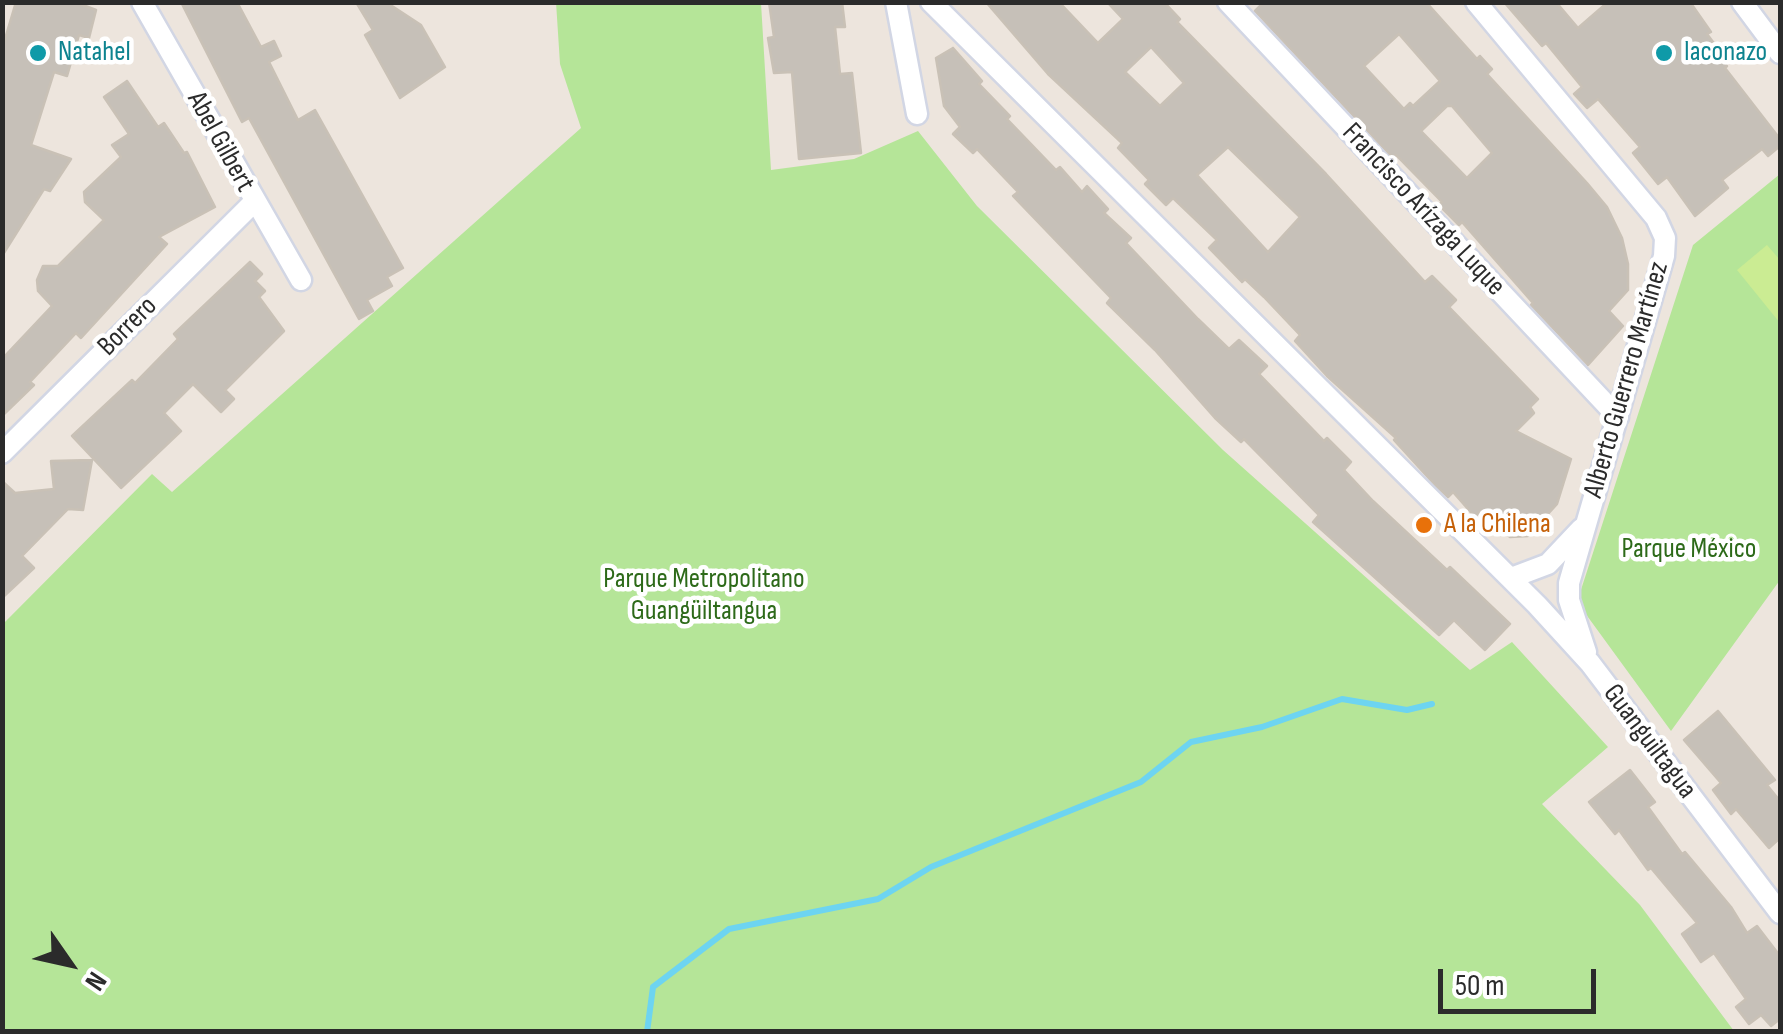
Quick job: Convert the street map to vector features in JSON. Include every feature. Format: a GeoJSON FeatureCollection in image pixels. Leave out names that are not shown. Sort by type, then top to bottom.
{"type":"FeatureCollection","features":[{"type":"Feature","properties":{"kind":"street","name":"Abel Gilbert"},"geometry":{"type":"LineString","coordinates":[[142,2],[301,280]]}},
{"type":"Feature","properties":{"kind":"street"},"geometry":{"type":"LineString","coordinates":[[896,2],[916,114]]}},
{"type":"Feature","properties":{"kind":"street","name":"Guanguiltagua"},"geometry":{"type":"LineString","coordinates":[[930,2],[1510,578],[1590,664],[1780,913]]}},
{"type":"Feature","properties":{"kind":"street","name":"Francisco Arízaga Luque"},"geometry":{"type":"LineString","coordinates":[[1228,2],[1618,417]]}},
{"type":"Feature","properties":{"kind":"street","name":"Alberto Guerrero Martínez"},"geometry":{"type":"LineString","coordinates":[[1476,2],[1656,218],[1666,238],[1569,582],[1570,600],[1590,664]]}},
{"type":"Feature","properties":{"kind":"street"},"geometry":{"type":"LineString","coordinates":[[1742,2],[1780,53]]}},
{"type":"Feature","properties":{"kind":"street","name":"Borrero"},"geometry":{"type":"LineString","coordinates":[[2,453],[254,202]]}},
{"type":"Feature","properties":{"kind":"street","name":"Alberto Guerrero Martínez"},"geometry":{"type":"LineString","coordinates":[[1510,578],[1548,564],[1584,525]]}},
{"type":"Feature","properties":{"kind":"green space","name":"Parque Metropolitano Guangüiltangua"},"geometry":{"type":"Polygon","coordinates":[[[556,2],[761,3],[771,170],[854,159],[918,131],[977,206],[1223,450],[1470,670],[1512,642],[1608,747],[1542,804],[1640,905],[1734,1031],[3,1031],[3,624],[152,474],[172,492],[581,128],[560,64],[556,2]]]}},
{"type":"Feature","properties":{"kind":"green space","name":"Parque México"},"geometry":{"type":"Polygon","coordinates":[[[1780,174],[1780,580],[1671,731],[1577,602],[1693,245],[1780,174]]]}},
{"type":"Feature","properties":{"kind":"green space"},"geometry":{"type":"Polygon","coordinates":[[[1767,245],[1780,260],[1780,323],[1737,270],[1767,245]]]}},
{"type":"Feature","properties":{"kind":"building"},"geometry":{"type":"Polygon","coordinates":[[[16,2],[75,2],[96,10],[89,38],[79,35],[67,76],[54,72],[31,145],[71,159],[50,191],[44,189],[2,256],[2,49],[16,2]]]}},
{"type":"Feature","properties":{"kind":"building"},"geometry":{"type":"Polygon","coordinates":[[[181,2],[237,2],[261,47],[274,41],[281,56],[269,62],[298,120],[315,110],[403,268],[387,277],[392,286],[367,300],[373,311],[359,319],[249,118],[242,122],[181,2]]]}},
{"type":"Feature","properties":{"kind":"building"},"geometry":{"type":"Polygon","coordinates":[[[356,2],[386,2],[421,25],[445,67],[400,98],[365,35],[373,30],[356,2]]]}},
{"type":"Feature","properties":{"kind":"building"},"geometry":{"type":"Polygon","coordinates":[[[769,2],[842,2],[845,27],[835,27],[840,74],[852,73],[861,153],[799,159],[792,72],[774,73],[768,38],[774,37],[769,2]]]}},
{"type":"Feature","properties":{"kind":"building"},"geometry":{"type":"Polygon","coordinates":[[[986,2],[1059,2],[1098,43],[1123,19],[1107,2],[1164,2],[1180,19],[1177,22],[1425,282],[1432,276],[1456,300],[1449,307],[1538,399],[1530,407],[1534,413],[1516,431],[1571,459],[1557,504],[1528,536],[1510,537],[1481,511],[1475,517],[1453,492],[1448,497],[1396,438],[1327,376],[1295,341],[1300,335],[1264,297],[1245,279],[1242,282],[1209,248],[1217,240],[1173,198],[1166,205],[1145,184],[1149,180],[1118,148],[1122,143],[1048,74],[986,2]],[[1151,47],[1125,72],[1160,106],[1184,83],[1151,47]],[[1228,147],[1197,175],[1268,252],[1300,217],[1228,147]]]}},
{"type":"Feature","properties":{"kind":"building"},"geometry":{"type":"Polygon","coordinates":[[[1264,2],[1426,2],[1477,59],[1480,56],[1492,69],[1487,74],[1607,207],[1622,238],[1628,290],[1609,311],[1623,326],[1588,365],[1531,305],[1462,222],[1459,225],[1439,205],[1442,202],[1396,155],[1393,158],[1255,11],[1264,2]],[[1399,34],[1364,66],[1404,109],[1410,103],[1413,106],[1440,81],[1399,34]],[[1447,106],[1421,131],[1467,178],[1492,153],[1452,106],[1447,106]]]}},
{"type":"Feature","properties":{"kind":"building"},"geometry":{"type":"Polygon","coordinates":[[[1504,2],[1556,2],[1578,28],[1608,2],[1690,2],[1711,32],[1707,34],[1719,50],[1717,55],[1725,68],[1780,139],[1780,146],[1768,156],[1762,149],[1722,180],[1728,188],[1695,216],[1667,177],[1658,184],[1633,153],[1640,147],[1598,99],[1587,108],[1574,94],[1582,87],[1546,43],[1542,46],[1504,2]]]}},
{"type":"Feature","properties":{"kind":"building"},"geometry":{"type":"Polygon","coordinates":[[[953,48],[982,81],[979,84],[1010,116],[1007,119],[1082,192],[1087,186],[1108,209],[1104,213],[1131,238],[1126,243],[1198,319],[1229,349],[1239,340],[1267,366],[1259,374],[1324,441],[1327,438],[1351,462],[1344,470],[1373,501],[1510,624],[1485,650],[1454,620],[1439,635],[1313,522],[1319,515],[1244,439],[1241,442],[1215,418],[1107,303],[1111,298],[1013,196],[1018,192],[977,149],[973,153],[953,134],[960,127],[944,106],[936,58],[953,48]]]}},
{"type":"Feature","properties":{"kind":"building"},"geometry":{"type":"Polygon","coordinates":[[[127,81],[158,127],[164,123],[187,152],[215,207],[159,237],[167,244],[81,338],[76,333],[30,382],[34,385],[2,416],[2,359],[52,306],[38,291],[37,280],[43,266],[58,266],[104,220],[85,202],[84,192],[121,157],[112,145],[129,134],[104,97],[127,81]]]}},
{"type":"Feature","properties":{"kind":"building"},"geometry":{"type":"Polygon","coordinates":[[[250,262],[262,274],[255,281],[265,291],[259,297],[284,331],[225,390],[234,399],[221,412],[193,384],[164,413],[181,431],[121,488],[72,436],[132,380],[135,383],[178,339],[174,334],[250,262]]]}},
{"type":"Feature","properties":{"kind":"building"},"geometry":{"type":"Polygon","coordinates":[[[92,460],[83,510],[68,509],[22,556],[34,568],[2,598],[2,481],[15,493],[54,489],[51,461],[92,460]]]}},
{"type":"Feature","properties":{"kind":"building"},"geometry":{"type":"Polygon","coordinates":[[[1718,711],[1775,780],[1767,785],[1780,801],[1780,838],[1769,848],[1736,809],[1731,814],[1713,790],[1721,783],[1684,740],[1718,711]]]}},
{"type":"Feature","properties":{"kind":"building"},"geometry":{"type":"Polygon","coordinates":[[[1630,770],[1655,802],[1648,807],[1682,854],[1685,852],[1731,907],[1747,933],[1757,926],[1780,956],[1780,1019],[1771,1026],[1761,1015],[1749,1024],[1736,1007],[1746,999],[1714,953],[1701,962],[1682,934],[1697,923],[1651,868],[1648,870],[1619,830],[1615,834],[1589,802],[1630,770]]]}},
{"type":"Feature","properties":{"kind":"waterway"},"geometry":{"type":"LineString","coordinates":[[647,1032],[653,987],[729,929],[878,899],[931,867],[1141,782],[1191,742],[1262,727],[1342,699],[1407,710],[1432,704]]}},
{"type":"Feature","properties":{"kind":"place","name":"Natahel"},"geometry":{"type":"Point","coordinates":[38,53]}},
{"type":"Feature","properties":{"kind":"place","name":"Iaconazo"},"geometry":{"type":"Point","coordinates":[1664,53]}},
{"type":"Feature","properties":{"kind":"place","name":"A la Chilena"},"geometry":{"type":"Point","coordinates":[1424,525]}}]}
